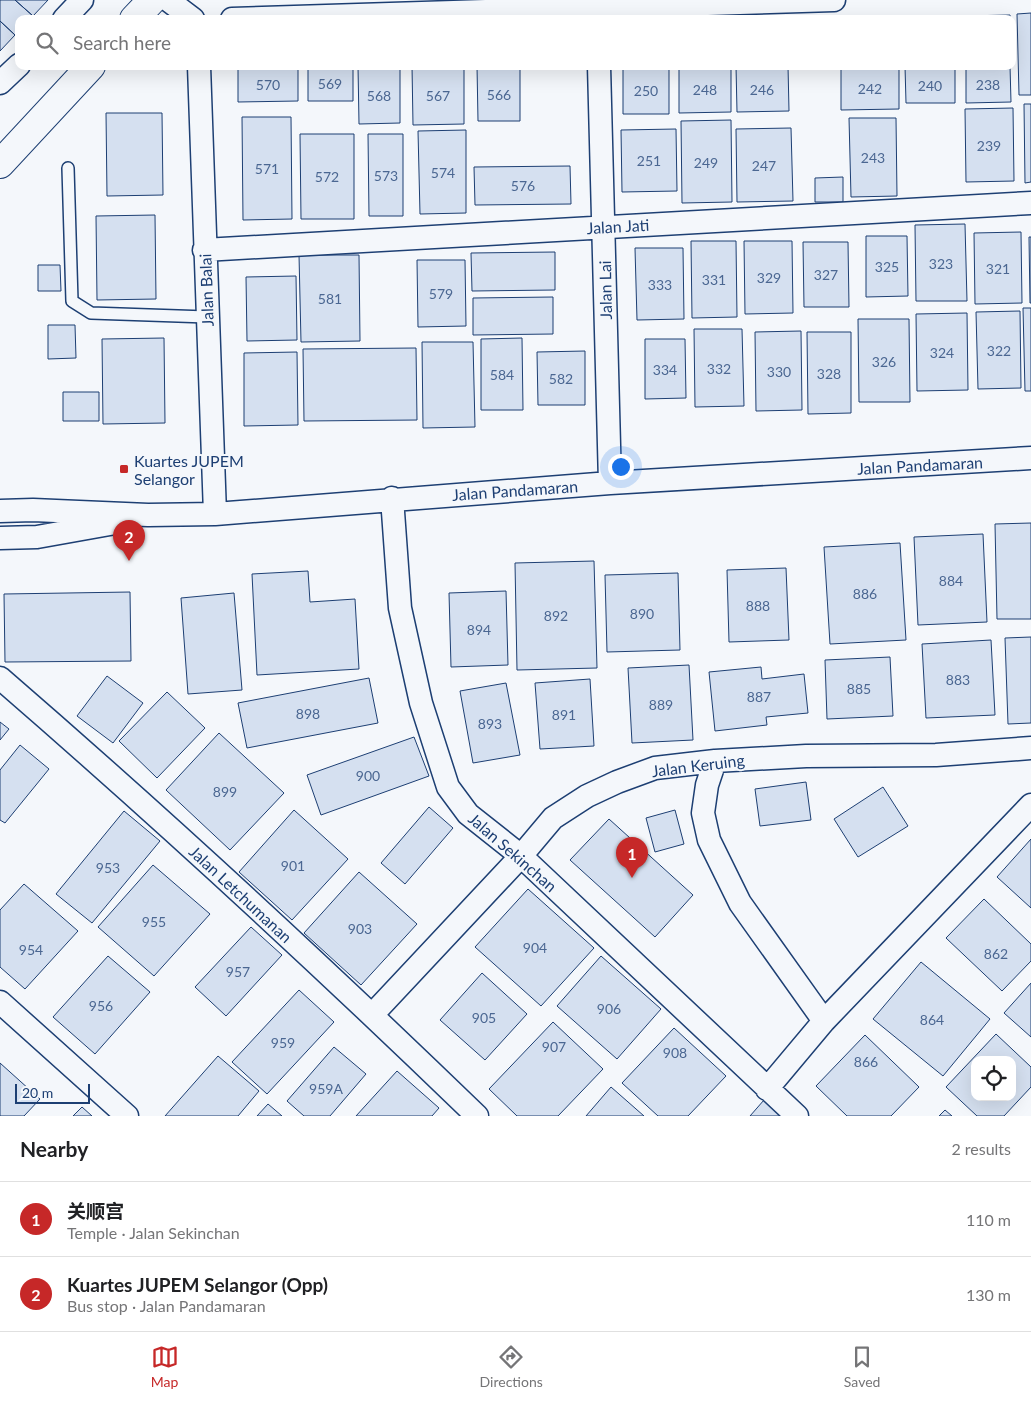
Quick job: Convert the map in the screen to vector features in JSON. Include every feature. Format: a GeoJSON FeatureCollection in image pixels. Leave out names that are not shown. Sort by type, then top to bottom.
{"type":"FeatureCollection","features":[{"type":"Feature","properties":{"kind":"street"},"geometry":{"type":"LineString","coordinates":[[68,15],[82,0]]}},
{"type":"Feature","properties":{"kind":"street"},"geometry":{"type":"LineString","coordinates":[[138,15],[152,0]]}},
{"type":"Feature","properties":{"kind":"street"},"geometry":{"type":"LineString","coordinates":[[168,0],[188,15]]}},
{"type":"Feature","properties":{"kind":"street"},"geometry":{"type":"LineString","coordinates":[[378,15],[834,0]]}},
{"type":"Feature","properties":{"kind":"street"},"geometry":{"type":"LineString","coordinates":[[0,83],[15,69]]}},
{"type":"Feature","properties":{"kind":"street"},"geometry":{"type":"LineString","coordinates":[[0,164],[86,70]]}},
{"type":"Feature","properties":{"kind":"street","name":"Jalan Balai"},"geometry":{"type":"LineString","coordinates":[[200,70],[204,250],[214,514]]}},
{"type":"Feature","properties":{"kind":"street","name":"Jalan Lai"},"geometry":{"type":"LineString","coordinates":[[600,70],[610,483]]}},
{"type":"Feature","properties":{"kind":"street","name":"Jalan Jati"},"geometry":{"type":"LineString","coordinates":[[204,250],[1031,203]]}},
{"type":"Feature","properties":{"kind":"street","name":"Jalan Pandamaran"},"geometry":{"type":"LineString","coordinates":[[0,511],[33,510],[148,515],[214,514],[392,498],[610,483],[1031,458]]}},
{"type":"Feature","properties":{"kind":"street","name":"Jalan Sekinchan"},"geometry":{"type":"LineString","coordinates":[[392,498],[400,608],[421,703],[448,787],[468,814],[521,856],[797,1116]]}},
{"type":"Feature","properties":{"kind":"street"},"geometry":{"type":"LineString","coordinates":[[0,538],[37,537],[94,528],[148,515]]}},
{"type":"Feature","properties":{"kind":"street","name":"Jalan Letchumanan"},"geometry":{"type":"LineString","coordinates":[[0,678],[86,753],[372,1015],[477,1116]]}},
{"type":"Feature","properties":{"kind":"street","name":"Jalan Keruing"},"geometry":{"type":"LineString","coordinates":[[372,1015],[521,856],[553,818],[587,796],[655,768],[715,760],[806,756],[936,755],[1031,748]]}},
{"type":"Feature","properties":{"kind":"street"},"geometry":{"type":"LineString","coordinates":[[715,760],[707,785],[703,813],[710,840],[740,903],[824,1021]]}},
{"type":"Feature","properties":{"kind":"street"},"geometry":{"type":"LineString","coordinates":[[767,1089],[824,1021],[1031,805]]}},
{"type":"Feature","properties":{"kind":"street"},"geometry":{"type":"LineString","coordinates":[[0,1002],[127,1116]]}},
{"type":"Feature","properties":{"kind":"lane"},"geometry":{"type":"LineString","coordinates":[[68,168],[72,301],[91,313],[207,317]]}},
{"type":"Feature","properties":{"kind":"building"},"geometry":{"type":"Polygon","coordinates":[[[0,0],[15,0],[32,15],[15,15],[15,35],[0,21],[0,0]]]}},
{"type":"Feature","properties":{"kind":"building"},"geometry":{"type":"Polygon","coordinates":[[[15,0],[48,0],[32,15],[15,0]]]}},
{"type":"Feature","properties":{"kind":"building"},"geometry":{"type":"Polygon","coordinates":[[[1031,13],[1031,95],[1019,95],[1017,14],[1031,13]]]}},
{"type":"Feature","properties":{"kind":"building"},"geometry":{"type":"Polygon","coordinates":[[[0,21],[15,35],[0,51],[0,21]]]}},
{"type":"Feature","properties":{"kind":"building"},"geometry":{"type":"Polygon","coordinates":[[[238,70],[298,70],[298,101],[238,102],[238,70]]]}},
{"type":"Feature","properties":{"kind":"building"},"geometry":{"type":"Polygon","coordinates":[[[308,70],[353,70],[353,101],[308,101],[308,70]]]}},
{"type":"Feature","properties":{"kind":"building"},"geometry":{"type":"Polygon","coordinates":[[[358,70],[400,70],[400,123],[359,124],[358,70]]]}},
{"type":"Feature","properties":{"kind":"building"},"geometry":{"type":"Polygon","coordinates":[[[412,70],[464,70],[464,124],[413,125],[412,70]]]}},
{"type":"Feature","properties":{"kind":"building"},"geometry":{"type":"Polygon","coordinates":[[[477,70],[520,70],[520,121],[478,121],[477,70]]]}},
{"type":"Feature","properties":{"kind":"building"},"geometry":{"type":"Polygon","coordinates":[[[623,70],[669,70],[669,114],[623,114],[623,70]]]}},
{"type":"Feature","properties":{"kind":"building"},"geometry":{"type":"Polygon","coordinates":[[[679,70],[731,70],[731,112],[679,113],[679,70]]]}},
{"type":"Feature","properties":{"kind":"building"},"geometry":{"type":"Polygon","coordinates":[[[736,70],[788,70],[789,111],[737,112],[736,70]]]}},
{"type":"Feature","properties":{"kind":"building"},"geometry":{"type":"Polygon","coordinates":[[[841,70],[899,70],[899,109],[841,110],[841,70]]]}},
{"type":"Feature","properties":{"kind":"building"},"geometry":{"type":"Polygon","coordinates":[[[905,70],[955,70],[955,103],[906,103],[905,70]]]}},
{"type":"Feature","properties":{"kind":"building"},"geometry":{"type":"Polygon","coordinates":[[[966,70],[1010,70],[1011,102],[966,103],[966,70]]]}},
{"type":"Feature","properties":{"kind":"building"},"geometry":{"type":"Polygon","coordinates":[[[1024,104],[1031,104],[1031,182],[1025,183],[1024,104]]]}},
{"type":"Feature","properties":{"kind":"building"},"geometry":{"type":"Polygon","coordinates":[[[1013,108],[1014,181],[966,182],[965,109],[1013,108]]]}},
{"type":"Feature","properties":{"kind":"building"},"geometry":{"type":"Polygon","coordinates":[[[106,113],[162,113],[163,195],[107,196],[106,113]]]}},
{"type":"Feature","properties":{"kind":"building"},"geometry":{"type":"Polygon","coordinates":[[[242,117],[291,117],[292,219],[243,220],[242,117]]]}},
{"type":"Feature","properties":{"kind":"building"},"geometry":{"type":"Polygon","coordinates":[[[849,118],[896,118],[897,196],[851,197],[849,118]]]}},
{"type":"Feature","properties":{"kind":"building"},"geometry":{"type":"Polygon","coordinates":[[[731,120],[732,202],[682,203],[681,121],[731,120]]]}},
{"type":"Feature","properties":{"kind":"building"},"geometry":{"type":"Polygon","coordinates":[[[791,128],[793,201],[737,202],[736,129],[791,128]]]}},
{"type":"Feature","properties":{"kind":"building"},"geometry":{"type":"Polygon","coordinates":[[[676,129],[677,191],[622,192],[621,130],[676,129]]]}},
{"type":"Feature","properties":{"kind":"building"},"geometry":{"type":"Polygon","coordinates":[[[466,130],[466,213],[420,214],[418,131],[466,130]]]}},
{"type":"Feature","properties":{"kind":"building"},"geometry":{"type":"Polygon","coordinates":[[[300,134],[354,134],[354,219],[301,219],[300,134]]]}},
{"type":"Feature","properties":{"kind":"building"},"geometry":{"type":"Polygon","coordinates":[[[368,134],[403,134],[403,216],[369,216],[368,134]]]}},
{"type":"Feature","properties":{"kind":"building"},"geometry":{"type":"Polygon","coordinates":[[[570,166],[571,204],[475,205],[474,167],[570,166]]]}},
{"type":"Feature","properties":{"kind":"building"},"geometry":{"type":"Polygon","coordinates":[[[843,177],[843,202],[815,202],[815,178],[843,177]]]}},
{"type":"Feature","properties":{"kind":"building"},"geometry":{"type":"Polygon","coordinates":[[[155,215],[156,299],[97,300],[96,216],[155,215]]]}},
{"type":"Feature","properties":{"kind":"building"},"geometry":{"type":"Polygon","coordinates":[[[965,224],[967,301],[916,301],[915,225],[965,224]]]}},
{"type":"Feature","properties":{"kind":"building"},"geometry":{"type":"Polygon","coordinates":[[[1021,232],[1022,303],[975,304],[974,233],[1021,232]]]}},
{"type":"Feature","properties":{"kind":"building"},"geometry":{"type":"Polygon","coordinates":[[[866,236],[907,236],[908,296],[866,297],[866,236]]]}},
{"type":"Feature","properties":{"kind":"building"},"geometry":{"type":"Polygon","coordinates":[[[1029,237],[1031,237],[1031,303],[1030,303],[1029,237]]]}},
{"type":"Feature","properties":{"kind":"building"},"geometry":{"type":"Polygon","coordinates":[[[691,241],[736,241],[737,317],[692,318],[691,241]]]}},
{"type":"Feature","properties":{"kind":"building"},"geometry":{"type":"Polygon","coordinates":[[[744,241],[792,241],[793,313],[745,314],[744,241]]]}},
{"type":"Feature","properties":{"kind":"building"},"geometry":{"type":"Polygon","coordinates":[[[803,242],[848,242],[849,307],[804,307],[803,242]]]}},
{"type":"Feature","properties":{"kind":"building"},"geometry":{"type":"Polygon","coordinates":[[[635,248],[683,248],[684,319],[637,320],[635,248]]]}},
{"type":"Feature","properties":{"kind":"building"},"geometry":{"type":"Polygon","coordinates":[[[555,252],[555,290],[472,291],[471,253],[555,252]]]}},
{"type":"Feature","properties":{"kind":"building"},"geometry":{"type":"Polygon","coordinates":[[[299,255],[359,255],[360,341],[301,342],[299,255]]]}},
{"type":"Feature","properties":{"kind":"building"},"geometry":{"type":"Polygon","coordinates":[[[417,260],[465,260],[466,326],[418,327],[417,260]]]}},
{"type":"Feature","properties":{"kind":"building"},"geometry":{"type":"Polygon","coordinates":[[[38,265],[60,265],[61,291],[38,291],[38,265]]]}},
{"type":"Feature","properties":{"kind":"building"},"geometry":{"type":"Polygon","coordinates":[[[296,276],[297,340],[247,341],[246,277],[296,276]]]}},
{"type":"Feature","properties":{"kind":"building"},"geometry":{"type":"Polygon","coordinates":[[[553,297],[553,334],[473,335],[473,298],[553,297]]]}},
{"type":"Feature","properties":{"kind":"building"},"geometry":{"type":"Polygon","coordinates":[[[1023,308],[1031,308],[1031,391],[1025,391],[1023,308]]]}},
{"type":"Feature","properties":{"kind":"building"},"geometry":{"type":"Polygon","coordinates":[[[1020,311],[1021,388],[978,389],[976,312],[1020,311]]]}},
{"type":"Feature","properties":{"kind":"building"},"geometry":{"type":"Polygon","coordinates":[[[967,313],[968,390],[917,391],[916,314],[967,313]]]}},
{"type":"Feature","properties":{"kind":"building"},"geometry":{"type":"Polygon","coordinates":[[[858,319],[909,319],[910,402],[859,402],[858,319]]]}},
{"type":"Feature","properties":{"kind":"building"},"geometry":{"type":"Polygon","coordinates":[[[48,325],[75,325],[76,358],[48,359],[48,325]]]}},
{"type":"Feature","properties":{"kind":"building"},"geometry":{"type":"Polygon","coordinates":[[[694,329],[742,329],[744,406],[695,407],[694,329]]]}},
{"type":"Feature","properties":{"kind":"building"},"geometry":{"type":"Polygon","coordinates":[[[801,331],[802,410],[756,411],[755,332],[801,331]]]}},
{"type":"Feature","properties":{"kind":"building"},"geometry":{"type":"Polygon","coordinates":[[[807,332],[851,332],[851,413],[808,414],[807,332]]]}},
{"type":"Feature","properties":{"kind":"building"},"geometry":{"type":"Polygon","coordinates":[[[164,338],[165,423],[103,424],[102,339],[164,338]]]}},
{"type":"Feature","properties":{"kind":"building"},"geometry":{"type":"Polygon","coordinates":[[[522,338],[523,410],[481,410],[481,339],[522,338]]]}},
{"type":"Feature","properties":{"kind":"building"},"geometry":{"type":"Polygon","coordinates":[[[645,339],[685,339],[686,398],[645,399],[645,339]]]}},
{"type":"Feature","properties":{"kind":"building"},"geometry":{"type":"Polygon","coordinates":[[[422,342],[473,342],[475,427],[423,428],[422,342]]]}},
{"type":"Feature","properties":{"kind":"building"},"geometry":{"type":"Polygon","coordinates":[[[416,348],[417,420],[304,421],[303,349],[416,348]]]}},
{"type":"Feature","properties":{"kind":"building"},"geometry":{"type":"Polygon","coordinates":[[[585,351],[585,405],[538,405],[537,352],[585,351]]]}},
{"type":"Feature","properties":{"kind":"building"},"geometry":{"type":"Polygon","coordinates":[[[297,352],[298,425],[244,426],[244,353],[297,352]]]}},
{"type":"Feature","properties":{"kind":"building"},"geometry":{"type":"Polygon","coordinates":[[[63,392],[99,392],[99,421],[63,421],[63,392]]]}},
{"type":"Feature","properties":{"kind":"building"},"geometry":{"type":"Polygon","coordinates":[[[1031,523],[1031,619],[997,619],[995,524],[1031,523]]]}},
{"type":"Feature","properties":{"kind":"building"},"geometry":{"type":"Polygon","coordinates":[[[983,534],[987,622],[918,625],[914,537],[983,534]]]}},
{"type":"Feature","properties":{"kind":"building"},"geometry":{"type":"Polygon","coordinates":[[[900,543],[906,640],[830,644],[824,547],[900,543]]]}},
{"type":"Feature","properties":{"kind":"building"},"geometry":{"type":"Polygon","coordinates":[[[594,561],[597,668],[517,670],[515,563],[594,561]]]}},
{"type":"Feature","properties":{"kind":"building"},"geometry":{"type":"Polygon","coordinates":[[[786,568],[789,640],[729,642],[727,570],[786,568]]]}},
{"type":"Feature","properties":{"kind":"building"},"geometry":{"type":"Polygon","coordinates":[[[308,571],[310,602],[355,599],[359,669],[257,675],[252,574],[308,571]]]}},
{"type":"Feature","properties":{"kind":"building"},"geometry":{"type":"Polygon","coordinates":[[[678,573],[680,650],[607,652],[605,575],[678,573]]]}},
{"type":"Feature","properties":{"kind":"building"},"geometry":{"type":"Polygon","coordinates":[[[506,591],[508,665],[451,667],[449,593],[506,591]]]}},
{"type":"Feature","properties":{"kind":"building"},"geometry":{"type":"Polygon","coordinates":[[[130,592],[131,661],[5,662],[4,594],[130,592]]]}},
{"type":"Feature","properties":{"kind":"building"},"geometry":{"type":"Polygon","coordinates":[[[234,593],[242,690],[188,694],[181,598],[234,593]]]}},
{"type":"Feature","properties":{"kind":"building"},"geometry":{"type":"Polygon","coordinates":[[[1031,637],[1031,723],[1008,724],[1005,638],[1031,637]]]}},
{"type":"Feature","properties":{"kind":"building"},"geometry":{"type":"Polygon","coordinates":[[[991,640],[995,715],[926,718],[922,644],[991,640]]]}},
{"type":"Feature","properties":{"kind":"building"},"geometry":{"type":"Polygon","coordinates":[[[890,657],[893,716],[827,719],[825,660],[890,657]]]}},
{"type":"Feature","properties":{"kind":"building"},"geometry":{"type":"Polygon","coordinates":[[[689,665],[693,740],[632,743],[628,668],[689,665]]]}},
{"type":"Feature","properties":{"kind":"building"},"geometry":{"type":"Polygon","coordinates":[[[761,667],[762,679],[804,674],[808,713],[766,717],[767,725],[715,731],[709,672],[761,667]]]}},
{"type":"Feature","properties":{"kind":"building"},"geometry":{"type":"Polygon","coordinates":[[[107,676],[143,703],[113,743],[77,716],[107,676]]]}},
{"type":"Feature","properties":{"kind":"building"},"geometry":{"type":"Polygon","coordinates":[[[369,678],[378,723],[247,748],[238,703],[369,678]]]}},
{"type":"Feature","properties":{"kind":"building"},"geometry":{"type":"Polygon","coordinates":[[[590,679],[594,746],[540,749],[535,683],[590,679]]]}},
{"type":"Feature","properties":{"kind":"building"},"geometry":{"type":"Polygon","coordinates":[[[506,683],[520,755],[473,763],[460,691],[506,683]]]}},
{"type":"Feature","properties":{"kind":"building"},"geometry":{"type":"Polygon","coordinates":[[[167,692],[205,728],[157,778],[119,741],[167,692]]]}},
{"type":"Feature","properties":{"kind":"building"},"geometry":{"type":"Polygon","coordinates":[[[0,722],[9,729],[0,740],[0,722]]]}},
{"type":"Feature","properties":{"kind":"building"},"geometry":{"type":"Polygon","coordinates":[[[219,733],[284,793],[230,850],[166,790],[219,733]]]}},
{"type":"Feature","properties":{"kind":"building"},"geometry":{"type":"Polygon","coordinates":[[[414,737],[429,776],[321,815],[307,775],[414,737]]]}},
{"type":"Feature","properties":{"kind":"building"},"geometry":{"type":"Polygon","coordinates":[[[20,745],[49,769],[5,823],[0,820],[0,770],[20,745]]]}},
{"type":"Feature","properties":{"kind":"building"},"geometry":{"type":"Polygon","coordinates":[[[806,782],[811,820],[760,826],[755,789],[806,782]]]}},
{"type":"Feature","properties":{"kind":"building"},"geometry":{"type":"Polygon","coordinates":[[[883,787],[908,826],[858,857],[834,819],[883,787]]]}},
{"type":"Feature","properties":{"kind":"building"},"geometry":{"type":"Polygon","coordinates":[[[429,807],[453,828],[405,884],[381,863],[429,807]]]}},
{"type":"Feature","properties":{"kind":"building"},"geometry":{"type":"Polygon","coordinates":[[[294,810],[348,859],[292,920],[239,872],[294,810]]]}},
{"type":"Feature","properties":{"kind":"building"},"geometry":{"type":"Polygon","coordinates":[[[675,810],[684,844],[655,852],[646,818],[675,810]]]}},
{"type":"Feature","properties":{"kind":"building"},"geometry":{"type":"Polygon","coordinates":[[[124,811],[160,841],[92,923],[56,894],[124,811]]]}},
{"type":"Feature","properties":{"kind":"building"},"geometry":{"type":"Polygon","coordinates":[[[609,819],[693,895],[655,937],[570,860],[609,819]]]}},
{"type":"Feature","properties":{"kind":"building"},"geometry":{"type":"Polygon","coordinates":[[[1031,839],[1031,908],[997,877],[1031,839]]]}},
{"type":"Feature","properties":{"kind":"building"},"geometry":{"type":"Polygon","coordinates":[[[153,865],[210,914],[154,976],[98,927],[153,865]]]}},
{"type":"Feature","properties":{"kind":"building"},"geometry":{"type":"Polygon","coordinates":[[[359,872],[417,924],[361,985],[304,933],[359,872]]]}},
{"type":"Feature","properties":{"kind":"building"},"geometry":{"type":"Polygon","coordinates":[[[24,884],[78,931],[25,989],[0,967],[0,910],[24,884]]]}},
{"type":"Feature","properties":{"kind":"building"},"geometry":{"type":"Polygon","coordinates":[[[528,889],[594,948],[541,1006],[475,947],[528,889]]]}},
{"type":"Feature","properties":{"kind":"building"},"geometry":{"type":"Polygon","coordinates":[[[984,899],[1031,944],[1031,961],[1002,991],[946,938],[984,899]]]}},
{"type":"Feature","properties":{"kind":"building"},"geometry":{"type":"Polygon","coordinates":[[[251,927],[282,955],[226,1016],[195,987],[251,927]]]}},
{"type":"Feature","properties":{"kind":"building"},"geometry":{"type":"Polygon","coordinates":[[[108,956],[150,992],[95,1054],[53,1017],[108,956]]]}},
{"type":"Feature","properties":{"kind":"building"},"geometry":{"type":"Polygon","coordinates":[[[601,956],[661,1009],[617,1059],[557,1006],[601,956]]]}},
{"type":"Feature","properties":{"kind":"building"},"geometry":{"type":"Polygon","coordinates":[[[921,962],[990,1019],[943,1076],[873,1019],[921,962]]]}},
{"type":"Feature","properties":{"kind":"building"},"geometry":{"type":"Polygon","coordinates":[[[482,973],[527,1014],[485,1060],[440,1020],[482,973]]]}},
{"type":"Feature","properties":{"kind":"building"},"geometry":{"type":"Polygon","coordinates":[[[1031,983],[1031,1037],[1004,1013],[1031,983]]]}},
{"type":"Feature","properties":{"kind":"building"},"geometry":{"type":"Polygon","coordinates":[[[299,990],[334,1022],[267,1094],[232,1062],[299,990]]]}},
{"type":"Feature","properties":{"kind":"building"},"geometry":{"type":"Polygon","coordinates":[[[553,1022],[603,1069],[558,1116],[517,1116],[489,1089],[553,1022]]]}},
{"type":"Feature","properties":{"kind":"building"},"geometry":{"type":"Polygon","coordinates":[[[674,1028],[726,1076],[688,1116],[658,1116],[622,1083],[674,1028]]]}},
{"type":"Feature","properties":{"kind":"building"},"geometry":{"type":"Polygon","coordinates":[[[996,1034],[1031,1067],[1031,1087],[1004,1116],[977,1116],[946,1087],[971,1060],[971,1101],[1016,1101],[1016,1056],[975,1056],[996,1034]]]}},
{"type":"Feature","properties":{"kind":"building"},"geometry":{"type":"Polygon","coordinates":[[[865,1035],[919,1087],[891,1116],[847,1116],[816,1086],[865,1035]]]}},
{"type":"Feature","properties":{"kind":"building"},"geometry":{"type":"Polygon","coordinates":[[[334,1047],[366,1074],[330,1116],[304,1116],[287,1101],[334,1047]]]}},
{"type":"Feature","properties":{"kind":"building"},"geometry":{"type":"Polygon","coordinates":[[[218,1056],[259,1091],[238,1116],[165,1116],[218,1056]]]}},
{"type":"Feature","properties":{"kind":"building"},"geometry":{"type":"Polygon","coordinates":[[[0,1063],[40,1099],[24,1116],[0,1116],[0,1063]]]}},
{"type":"Feature","properties":{"kind":"building"},"geometry":{"type":"Polygon","coordinates":[[[397,1071],[439,1108],[432,1116],[356,1116],[397,1071]]]}},
{"type":"Feature","properties":{"kind":"building"},"geometry":{"type":"Polygon","coordinates":[[[611,1087],[644,1116],[586,1116],[611,1087]]]}},
{"type":"Feature","properties":{"kind":"building"},"geometry":{"type":"Polygon","coordinates":[[[764,1100],[782,1116],[750,1116],[764,1100]]]}},
{"type":"Feature","properties":{"kind":"building"},"geometry":{"type":"Polygon","coordinates":[[[268,1104],[282,1116],[257,1116],[268,1104]]]}},
{"type":"Feature","properties":{"kind":"building"},"geometry":{"type":"Polygon","coordinates":[[[82,1107],[92,1116],[73,1116],[82,1107]]]}},
{"type":"Feature","properties":{"kind":"building"},"geometry":{"type":"Polygon","coordinates":[[[945,1110],[952,1116],[939,1116],[945,1110]]]}},
{"type":"Feature","properties":{"kind":"place","name":"Kuartes JUPEM Selangor"},"geometry":{"type":"Point","coordinates":[124,469]}},
{"type":"Feature","properties":{"kind":"place","name":"Kuartes JUPEM Selangor (Opp)"},"geometry":{"type":"Point","coordinates":[129,561]}},
{"type":"Feature","properties":{"kind":"place","name":"关顺宫"},"geometry":{"type":"Point","coordinates":[632,878]}}]}
